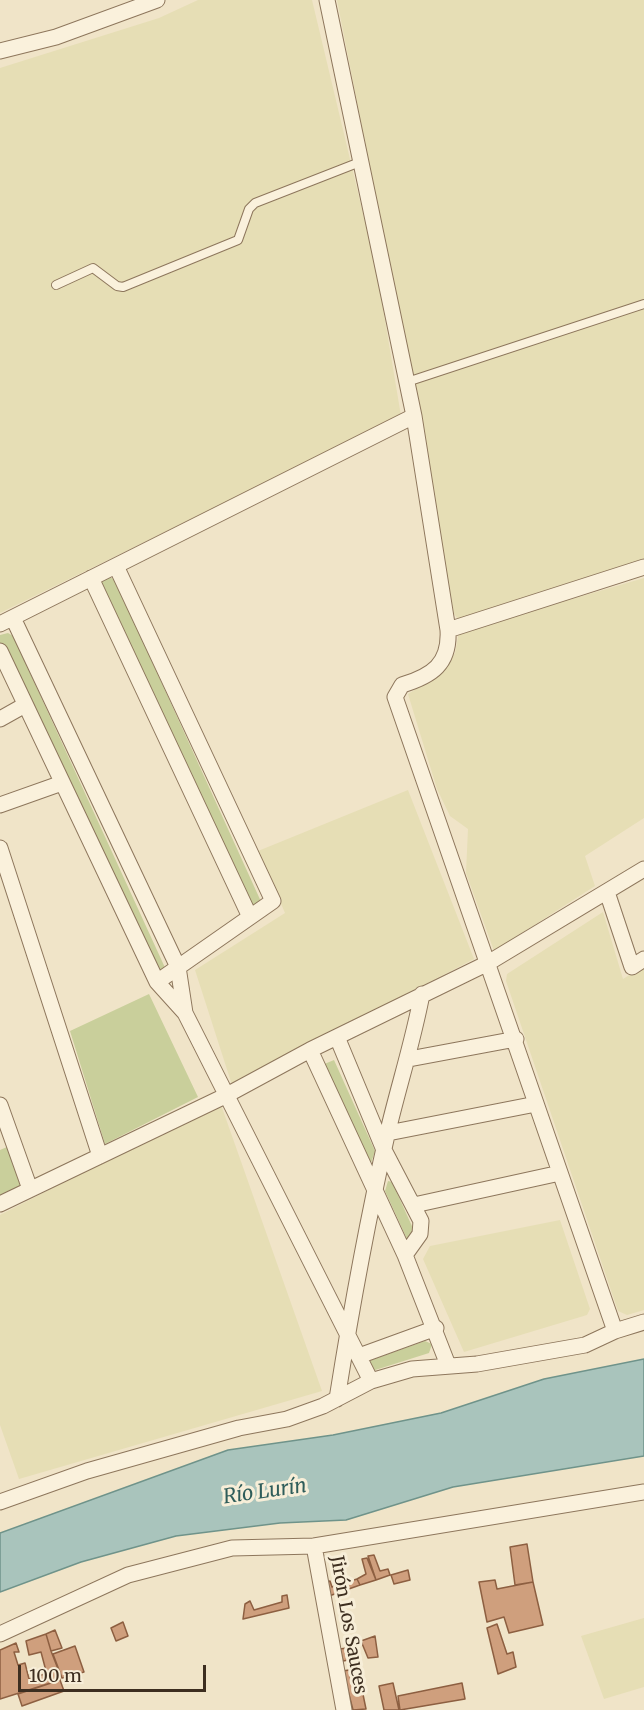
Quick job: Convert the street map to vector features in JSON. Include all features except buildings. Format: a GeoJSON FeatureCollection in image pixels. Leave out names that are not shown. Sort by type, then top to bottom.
{"type":"FeatureCollection","features":[{"type":"Feature","properties":{"kind":"street"},"geometry":{"type":"LineString","coordinates":[[327,0],[414,416],[448,630],[449,643],[439,666],[432,674],[402,685],[395,697],[516,1039],[536,1104],[615,1331]]}},
{"type":"Feature","properties":{"kind":"street"},"geometry":{"type":"LineString","coordinates":[[0,51],[56,36],[154,1]]}},
{"type":"Feature","properties":{"kind":"street"},"geometry":{"type":"LineString","coordinates":[[185,1013],[178,967],[6,621],[414,416]]}},
{"type":"Feature","properties":{"kind":"street"},"geometry":{"type":"LineString","coordinates":[[116,566],[273,901],[157,982]]}},
{"type":"Feature","properties":{"kind":"street"},"geometry":{"type":"LineString","coordinates":[[448,630],[644,567]]}},
{"type":"Feature","properties":{"kind":"street"},"geometry":{"type":"LineString","coordinates":[[92,578],[250,917]]}},
{"type":"Feature","properties":{"kind":"street"},"geometry":{"type":"LineString","coordinates":[[0,651],[157,982],[185,1013],[371,1381]]}},
{"type":"Feature","properties":{"kind":"street"},"geometry":{"type":"LineString","coordinates":[[0,719],[26,705]]}},
{"type":"Feature","properties":{"kind":"street"},"geometry":{"type":"LineString","coordinates":[[0,806],[62,783]]}},
{"type":"Feature","properties":{"kind":"street"},"geometry":{"type":"LineString","coordinates":[[0,848],[100,1156]]}},
{"type":"Feature","properties":{"kind":"street"},"geometry":{"type":"LineString","coordinates":[[0,1204],[225,1096],[310,1050],[488,963],[644,869]]}},
{"type":"Feature","properties":{"kind":"street"},"geometry":{"type":"LineString","coordinates":[[607,892],[632,967],[644,958]]}},
{"type":"Feature","properties":{"kind":"street"},"geometry":{"type":"LineString","coordinates":[[337,1399],[384,1150],[409,1059],[422,994]]}},
{"type":"Feature","properties":{"kind":"street"},"geometry":{"type":"LineString","coordinates":[[337,1037],[384,1150],[414,1205],[422,1228],[405,1255]]}},
{"type":"Feature","properties":{"kind":"street"},"geometry":{"type":"LineString","coordinates":[[409,1059],[516,1039]]}},
{"type":"Feature","properties":{"kind":"street"},"geometry":{"type":"LineString","coordinates":[[310,1050],[405,1255],[436,1328],[448,1365]]}},
{"type":"Feature","properties":{"kind":"street"},"geometry":{"type":"LineString","coordinates":[[388,1133],[536,1104]]}},
{"type":"Feature","properties":{"kind":"street"},"geometry":{"type":"LineString","coordinates":[[0,1105],[30,1189]]}},
{"type":"Feature","properties":{"kind":"street"},"geometry":{"type":"LineString","coordinates":[[414,1205],[560,1173]]}},
{"type":"Feature","properties":{"kind":"street"},"geometry":{"type":"LineString","coordinates":[[0,1502],[87,1471],[217,1434],[286,1419],[337,1399],[371,1381],[412,1370],[477,1364],[585,1345],[615,1331],[644,1322]]}},
{"type":"Feature","properties":{"kind":"street"},"geometry":{"type":"LineString","coordinates":[[359,1356],[436,1328]]}},
{"type":"Feature","properties":{"kind":"street"},"geometry":{"type":"LineString","coordinates":[[0,1634],[72,1603],[128,1575],[232,1548],[314,1546],[644,1492]]}},
{"type":"Feature","properties":{"kind":"street","name":"Jirón Los Sauces"},"geometry":{"type":"LineString","coordinates":[[314,1546],[344,1710]]}},
{"type":"Feature","properties":{"kind":"lane"},"geometry":{"type":"LineString","coordinates":[[56,285],[93,268],[117,286],[123,287],[238,240],[249,209],[255,203],[360,162]]}},
{"type":"Feature","properties":{"kind":"lane"},"geometry":{"type":"LineString","coordinates":[[406,382],[644,304]]}},
{"type":"Feature","properties":{"kind":"shaded area"},"geometry":{"type":"Polygon","coordinates":[[[198,0],[312,0],[377,272],[401,416],[0,613],[0,68],[159,18],[198,0]]]}},
{"type":"Feature","properties":{"kind":"shaded area"},"geometry":{"type":"Polygon","coordinates":[[[337,0],[644,0],[644,562],[459,620],[454,614],[418,414],[337,0]]]}},
{"type":"Feature","properties":{"kind":"shaded area"},"geometry":{"type":"Polygon","coordinates":[[[644,578],[644,818],[585,856],[595,886],[494,951],[466,873],[468,829],[450,816],[437,789],[408,694],[440,674],[455,653],[459,632],[644,578]]]}},
{"type":"Feature","properties":{"kind":"shaded area"},"geometry":{"type":"Polygon","coordinates":[[[408,790],[474,959],[232,1085],[195,970],[285,913],[258,851],[408,790]]]}},
{"type":"Feature","properties":{"kind":"shaded area"},"geometry":{"type":"Polygon","coordinates":[[[603,912],[623,979],[644,966],[644,1310],[627,1315],[618,1311],[506,981],[507,974],[603,912]]]}},
{"type":"Feature","properties":{"kind":"shaded area"},"geometry":{"type":"Polygon","coordinates":[[[220,1102],[322,1391],[19,1479],[0,1425],[0,1215],[220,1102]]]}},
{"type":"Feature","properties":{"kind":"shaded area"},"geometry":{"type":"Polygon","coordinates":[[[560,1220],[590,1309],[587,1315],[464,1352],[423,1259],[430,1246],[560,1220]]]}},
{"type":"Feature","properties":{"kind":"shaded area"},"geometry":{"type":"Polygon","coordinates":[[[644,1618],[644,1687],[604,1699],[581,1636],[644,1618]]]}},
{"type":"Feature","properties":{"kind":"green space"},"geometry":{"type":"Polygon","coordinates":[[[110,577],[115,580],[263,906],[253,913],[101,585],[102,578],[110,577]]]}},
{"type":"Feature","properties":{"kind":"green space"},"geometry":{"type":"Polygon","coordinates":[[[8,633],[13,636],[167,972],[156,976],[0,644],[0,635],[8,633]]]}},
{"type":"Feature","properties":{"kind":"green space"},"geometry":{"type":"Polygon","coordinates":[[[149,994],[198,1097],[105,1144],[70,1031],[149,994]]]}},
{"type":"Feature","properties":{"kind":"green space"},"geometry":{"type":"Polygon","coordinates":[[[334,1060],[375,1151],[369,1169],[322,1065],[334,1060]]]}},
{"type":"Feature","properties":{"kind":"green space"},"geometry":{"type":"Polygon","coordinates":[[[7,1147],[23,1189],[0,1198],[0,1150],[7,1147]]]}},
{"type":"Feature","properties":{"kind":"green space"},"geometry":{"type":"Polygon","coordinates":[[[388,1181],[392,1182],[416,1235],[407,1239],[385,1191],[388,1181]]]}},
{"type":"Feature","properties":{"kind":"green space"},"geometry":{"type":"Polygon","coordinates":[[[425,1341],[432,1344],[429,1353],[369,1372],[366,1362],[425,1341]]]}},
{"type":"Feature","properties":{"kind":"water","name":"Río Lurín"},"geometry":{"type":"Polygon","coordinates":[[[644,1359],[644,1456],[453,1487],[346,1520],[280,1523],[176,1536],[81,1562],[0,1592],[0,1533],[228,1450],[333,1435],[441,1413],[544,1379],[644,1359]]]}}]}
